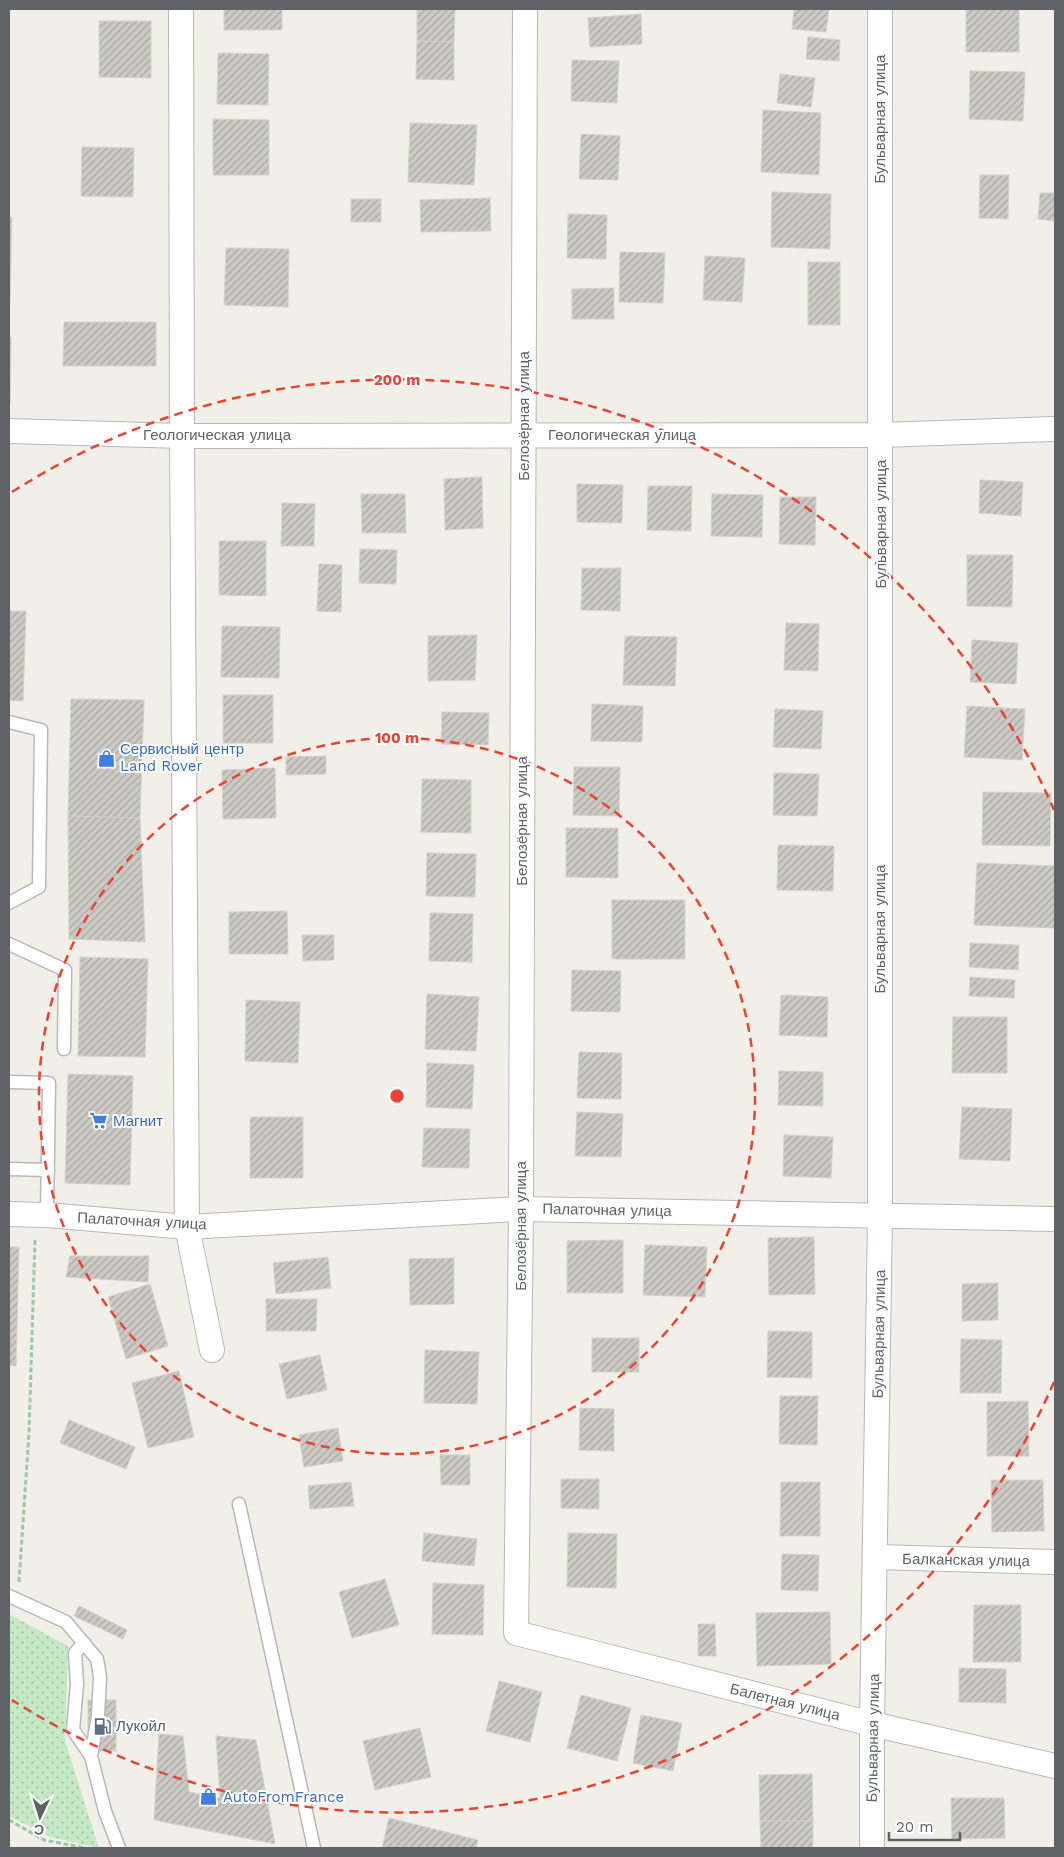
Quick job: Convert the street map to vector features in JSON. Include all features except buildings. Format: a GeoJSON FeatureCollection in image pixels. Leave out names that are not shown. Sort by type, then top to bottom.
{"type":"FeatureCollection","features":[{"type":"Feature","properties":{"kind":"street"},"geometry":{"type":"LineString","coordinates":[[181,9],[187,1227],[212,1350]]}},
{"type":"Feature","properties":{"kind":"street","name":"Белозёрная улица"},"geometry":{"type":"LineString","coordinates":[[516,1633],[521,1209],[525,9]]}},
{"type":"Feature","properties":{"kind":"street","name":"Бульварная улица"},"geometry":{"type":"LineString","coordinates":[[872,1848],[872,1724],[880,1216],[880,9]]}},
{"type":"Feature","properties":{"kind":"street","name":"Геологическая улица"},"geometry":{"type":"LineString","coordinates":[[9,432],[182,436],[881,435],[1055,429]]}},
{"type":"Feature","properties":{"kind":"street","name":"Палаточная улица"},"geometry":{"type":"LineString","coordinates":[[9,1214],[41,1214],[187,1227],[521,1209],[1055,1219]]}},
{"type":"Feature","properties":{"kind":"street","name":"Балканская улица"},"geometry":{"type":"LineString","coordinates":[[876,1557],[1055,1562]]}},
{"type":"Feature","properties":{"kind":"street","name":"Балетная улица"},"geometry":{"type":"LineString","coordinates":[[516,1633],[872,1724],[1055,1766]]}},
{"type":"Feature","properties":{"kind":"lane"},"geometry":{"type":"LineString","coordinates":[[9,722],[41,730],[39,887],[9,903]]}},
{"type":"Feature","properties":{"kind":"lane"},"geometry":{"type":"LineString","coordinates":[[9,944],[65,970],[64,1049]]}},
{"type":"Feature","properties":{"kind":"lane"},"geometry":{"type":"LineString","coordinates":[[9,1082],[49,1083],[48,1170],[41,1214]]}},
{"type":"Feature","properties":{"kind":"lane"},"geometry":{"type":"LineString","coordinates":[[9,1169],[48,1170]]}},
{"type":"Feature","properties":{"kind":"lane"},"geometry":{"type":"LineString","coordinates":[[239,1504],[314,1848]]}},
{"type":"Feature","properties":{"kind":"lane"},"geometry":{"type":"LineString","coordinates":[[14,1598],[66,1622],[97,1659],[100,1677],[98,1716],[90,1756]]}},
{"type":"Feature","properties":{"kind":"lane"},"geometry":{"type":"LineString","coordinates":[[84,1643],[75,1654],[77,1684],[73,1730],[90,1756],[105,1811],[118,1848]]}},
{"type":"Feature","properties":{"kind":"path"},"geometry":{"type":"LineString","coordinates":[[14,1598],[29,1433],[41,1214]]}},
{"type":"Feature","properties":{"kind":"path"},"geometry":{"type":"LineString","coordinates":[[9,1820],[44,1840],[86,1848]]}},
{"type":"Feature","properties":{"kind":"green space"},"geometry":{"type":"Polygon","coordinates":[[[9,1614],[68,1646],[65,1741],[99,1848],[50,1837],[9,1816],[9,1614]]]}},
{"type":"Feature","properties":{"kind":"place","name":"Сервисный центр Land Rover"},"geometry":{"type":"Point","coordinates":[106,758]}},
{"type":"Feature","properties":{"kind":"place","name":"Магнит"},"geometry":{"type":"Point","coordinates":[99,1121]}},
{"type":"Feature","properties":{"kind":"place","name":"Лукойл"},"geometry":{"type":"Point","coordinates":[102,1726]}},
{"type":"Feature","properties":{"kind":"place","name":"AutoFromFrance"},"geometry":{"type":"Point","coordinates":[209,1797]}}]}
